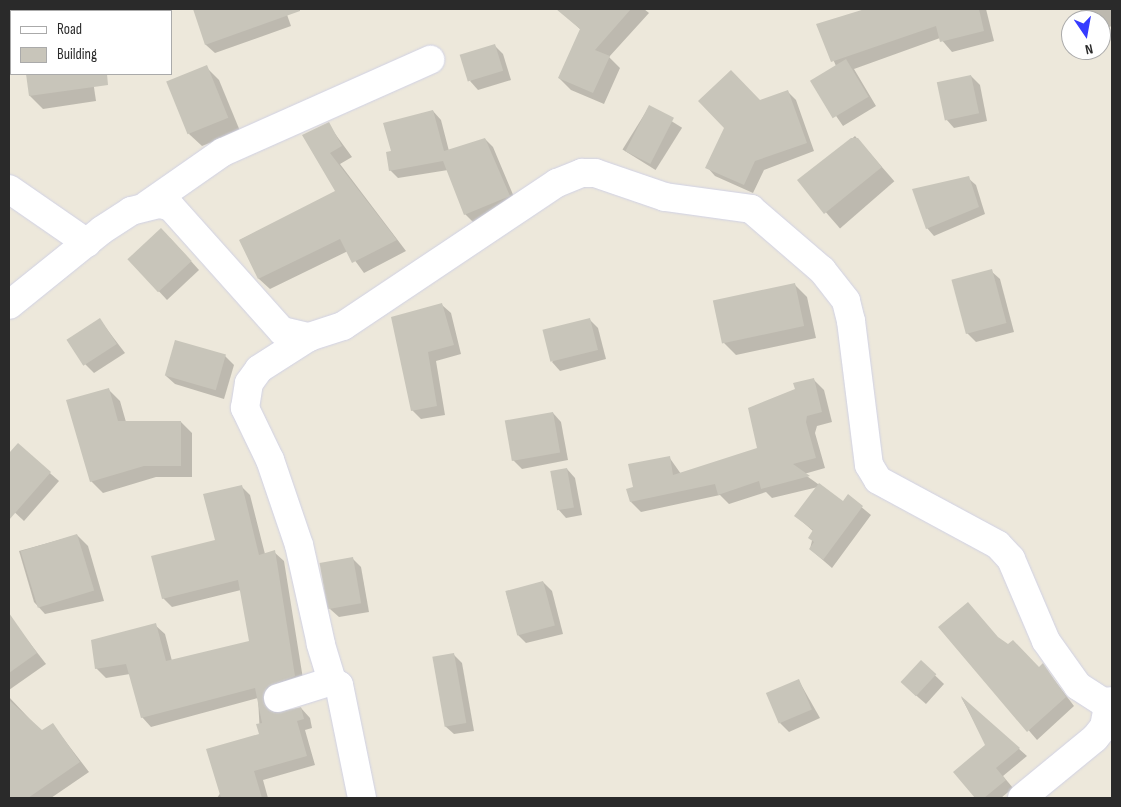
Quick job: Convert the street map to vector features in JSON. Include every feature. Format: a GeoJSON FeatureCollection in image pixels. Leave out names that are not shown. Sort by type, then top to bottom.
{"type":"FeatureCollection","features":[{"type":"Feature","properties":{"kind":"street"},"geometry":{"type":"LineString","coordinates":[[9,305],[87,243],[147,205],[224,152],[430,60]]}},
{"type":"Feature","properties":{"kind":"street"},"geometry":{"type":"LineString","coordinates":[[362,798],[339,685],[332,681],[300,545],[270,460],[245,408],[249,382],[259,369],[309,338],[343,326],[572,176],[595,173],[665,197],[751,209],[822,270],[846,301],[869,465],[878,480],[998,545],[1018,573],[1046,641],[1078,686],[1111,701],[1104,727],[1095,738],[1022,798]]}},
{"type":"Feature","properties":{"kind":"street"},"geometry":{"type":"LineString","coordinates":[[9,189],[87,243]]}},
{"type":"Feature","properties":{"kind":"street"},"geometry":{"type":"LineString","coordinates":[[147,205],[171,207],[282,331],[309,338]]}},
{"type":"Feature","properties":{"kind":"street"},"geometry":{"type":"LineString","coordinates":[[278,698],[332,681]]}},
{"type":"Feature","properties":{"kind":"building"},"geometry":{"type":"Polygon","coordinates":[[[193,9],[300,9],[300,11],[205,45],[193,9]]]}},
{"type":"Feature","properties":{"kind":"building"},"geometry":{"type":"Polygon","coordinates":[[[556,9],[631,9],[595,50],[610,56],[593,93],[558,78],[580,29],[556,9]]]}},
{"type":"Feature","properties":{"kind":"building"},"geometry":{"type":"Polygon","coordinates":[[[865,9],[979,9],[984,31],[940,42],[936,26],[831,62],[816,24],[865,9]]]}},
{"type":"Feature","properties":{"kind":"building"},"geometry":{"type":"Polygon","coordinates":[[[495,44],[503,71],[468,82],[460,55],[495,44]]]}},
{"type":"Feature","properties":{"kind":"building"},"geometry":{"type":"Polygon","coordinates":[[[846,59],[869,97],[833,118],[810,81],[846,59]]]}},
{"type":"Feature","properties":{"kind":"building"},"geometry":{"type":"Polygon","coordinates":[[[207,65],[228,118],[188,134],[166,81],[207,65]]]}},
{"type":"Feature","properties":{"kind":"building"},"geometry":{"type":"Polygon","coordinates":[[[731,70],[760,100],[788,90],[807,143],[755,161],[744,185],[705,168],[724,128],[698,101],[731,70]]]}},
{"type":"Feature","properties":{"kind":"building"},"geometry":{"type":"Polygon","coordinates":[[[26,75],[107,75],[108,85],[29,96],[26,75]]]}},
{"type":"Feature","properties":{"kind":"building"},"geometry":{"type":"Polygon","coordinates":[[[971,75],[979,113],[945,120],[937,82],[971,75]]]}},
{"type":"Feature","properties":{"kind":"building"},"geometry":{"type":"Polygon","coordinates":[[[649,105],[674,118],[650,164],[625,151],[649,105]]]}},
{"type":"Feature","properties":{"kind":"building"},"geometry":{"type":"Polygon","coordinates":[[[433,110],[444,151],[485,138],[510,196],[464,215],[443,161],[389,171],[386,152],[391,151],[383,123],[433,110]]]}},
{"type":"Feature","properties":{"kind":"building"},"geometry":{"type":"Polygon","coordinates":[[[329,122],[342,146],[330,153],[397,240],[352,263],[340,239],[258,279],[239,240],[335,191],[302,135],[329,122]]]}},
{"type":"Feature","properties":{"kind":"building"},"geometry":{"type":"Polygon","coordinates":[[[851,138],[858,138],[882,167],[824,214],[797,180],[851,138]]]}},
{"type":"Feature","properties":{"kind":"building"},"geometry":{"type":"Polygon","coordinates":[[[969,176],[979,207],[926,229],[912,189],[969,176]]]}},
{"type":"Feature","properties":{"kind":"building"},"geometry":{"type":"Polygon","coordinates":[[[161,228],[192,261],[158,292],[127,259],[161,228]]]}},
{"type":"Feature","properties":{"kind":"building"},"geometry":{"type":"Polygon","coordinates":[[[992,269],[1006,323],[966,334],[951,280],[992,269]]]}},
{"type":"Feature","properties":{"kind":"building"},"geometry":{"type":"Polygon","coordinates":[[[795,283],[804,326],[722,344],[713,300],[795,283]]]}},
{"type":"Feature","properties":{"kind":"building"},"geometry":{"type":"Polygon","coordinates":[[[442,303],[454,345],[428,352],[437,406],[411,411],[391,317],[442,303]]]}},
{"type":"Feature","properties":{"kind":"building"},"geometry":{"type":"Polygon","coordinates":[[[100,318],[117,344],[83,366],[66,340],[100,318]]]}},
{"type":"Feature","properties":{"kind":"building"},"geometry":{"type":"Polygon","coordinates":[[[590,318],[598,350],[550,362],[542,330],[590,318]]]}},
{"type":"Feature","properties":{"kind":"building"},"geometry":{"type":"Polygon","coordinates":[[[175,340],[226,355],[216,390],[165,376],[175,340]]]}},
{"type":"Feature","properties":{"kind":"building"},"geometry":{"type":"Polygon","coordinates":[[[814,378],[822,412],[807,416],[806,422],[816,458],[793,464],[810,476],[761,489],[759,481],[718,495],[715,484],[630,502],[626,489],[633,487],[628,464],[670,456],[673,475],[757,448],[748,408],[795,389],[793,383],[814,378]]]}},
{"type":"Feature","properties":{"kind":"building"},"geometry":{"type":"Polygon","coordinates":[[[109,388],[118,421],[181,421],[181,466],[144,466],[90,482],[66,400],[109,388]]]}},
{"type":"Feature","properties":{"kind":"building"},"geometry":{"type":"Polygon","coordinates":[[[553,412],[560,452],[512,461],[505,421],[553,412]]]}},
{"type":"Feature","properties":{"kind":"building"},"geometry":{"type":"Polygon","coordinates":[[[18,443],[51,472],[9,520],[9,453],[18,443]]]}},
{"type":"Feature","properties":{"kind":"building"},"geometry":{"type":"Polygon","coordinates":[[[567,468],[574,507],[557,510],[550,471],[567,468]]]}},
{"type":"Feature","properties":{"kind":"building"},"geometry":{"type":"Polygon","coordinates":[[[819,483],[843,501],[848,494],[863,506],[823,560],[809,549],[814,542],[808,538],[813,530],[794,516],[819,483]]]}},
{"type":"Feature","properties":{"kind":"building"},"geometry":{"type":"Polygon","coordinates":[[[242,485],[259,555],[275,550],[295,676],[267,687],[263,702],[275,713],[301,707],[304,719],[297,721],[307,756],[254,771],[262,798],[221,798],[206,749],[259,734],[256,724],[262,723],[255,688],[141,718],[126,664],[95,669],[91,640],[156,623],[166,661],[249,641],[238,580],[162,599],[151,556],[215,540],[203,494],[242,485]]]}},
{"type":"Feature","properties":{"kind":"building"},"geometry":{"type":"Polygon","coordinates":[[[77,534],[94,590],[38,608],[21,551],[77,534]]]}},
{"type":"Feature","properties":{"kind":"building"},"geometry":{"type":"Polygon","coordinates":[[[353,557],[361,603],[328,609],[320,563],[353,557]]]}},
{"type":"Feature","properties":{"kind":"building"},"geometry":{"type":"Polygon","coordinates":[[[543,581],[555,625],[517,636],[505,591],[543,581]]]}},
{"type":"Feature","properties":{"kind":"building"},"geometry":{"type":"Polygon","coordinates":[[[968,602],[998,637],[1008,644],[1013,640],[1039,667],[1043,663],[1066,697],[1027,732],[938,627],[968,602]]]}},
{"type":"Feature","properties":{"kind":"building"},"geometry":{"type":"Polygon","coordinates":[[[9,613],[37,653],[9,673],[9,613]]]}},
{"type":"Feature","properties":{"kind":"building"},"geometry":{"type":"Polygon","coordinates":[[[454,653],[466,723],[445,727],[432,657],[454,653]]]}},
{"type":"Feature","properties":{"kind":"building"},"geometry":{"type":"Polygon","coordinates":[[[921,660],[936,674],[916,696],[901,682],[921,660]]]}},
{"type":"Feature","properties":{"kind":"building"},"geometry":{"type":"Polygon","coordinates":[[[799,679],[812,709],[779,723],[766,693],[799,679]]]}},
{"type":"Feature","properties":{"kind":"building"},"geometry":{"type":"Polygon","coordinates":[[[961,696],[1020,748],[996,768],[1006,780],[984,798],[975,798],[953,772],[985,745],[961,696]]]}},
{"type":"Feature","properties":{"kind":"building"},"geometry":{"type":"Polygon","coordinates":[[[9,700],[42,730],[53,723],[80,762],[28,798],[9,798],[9,700]]]}}]}
